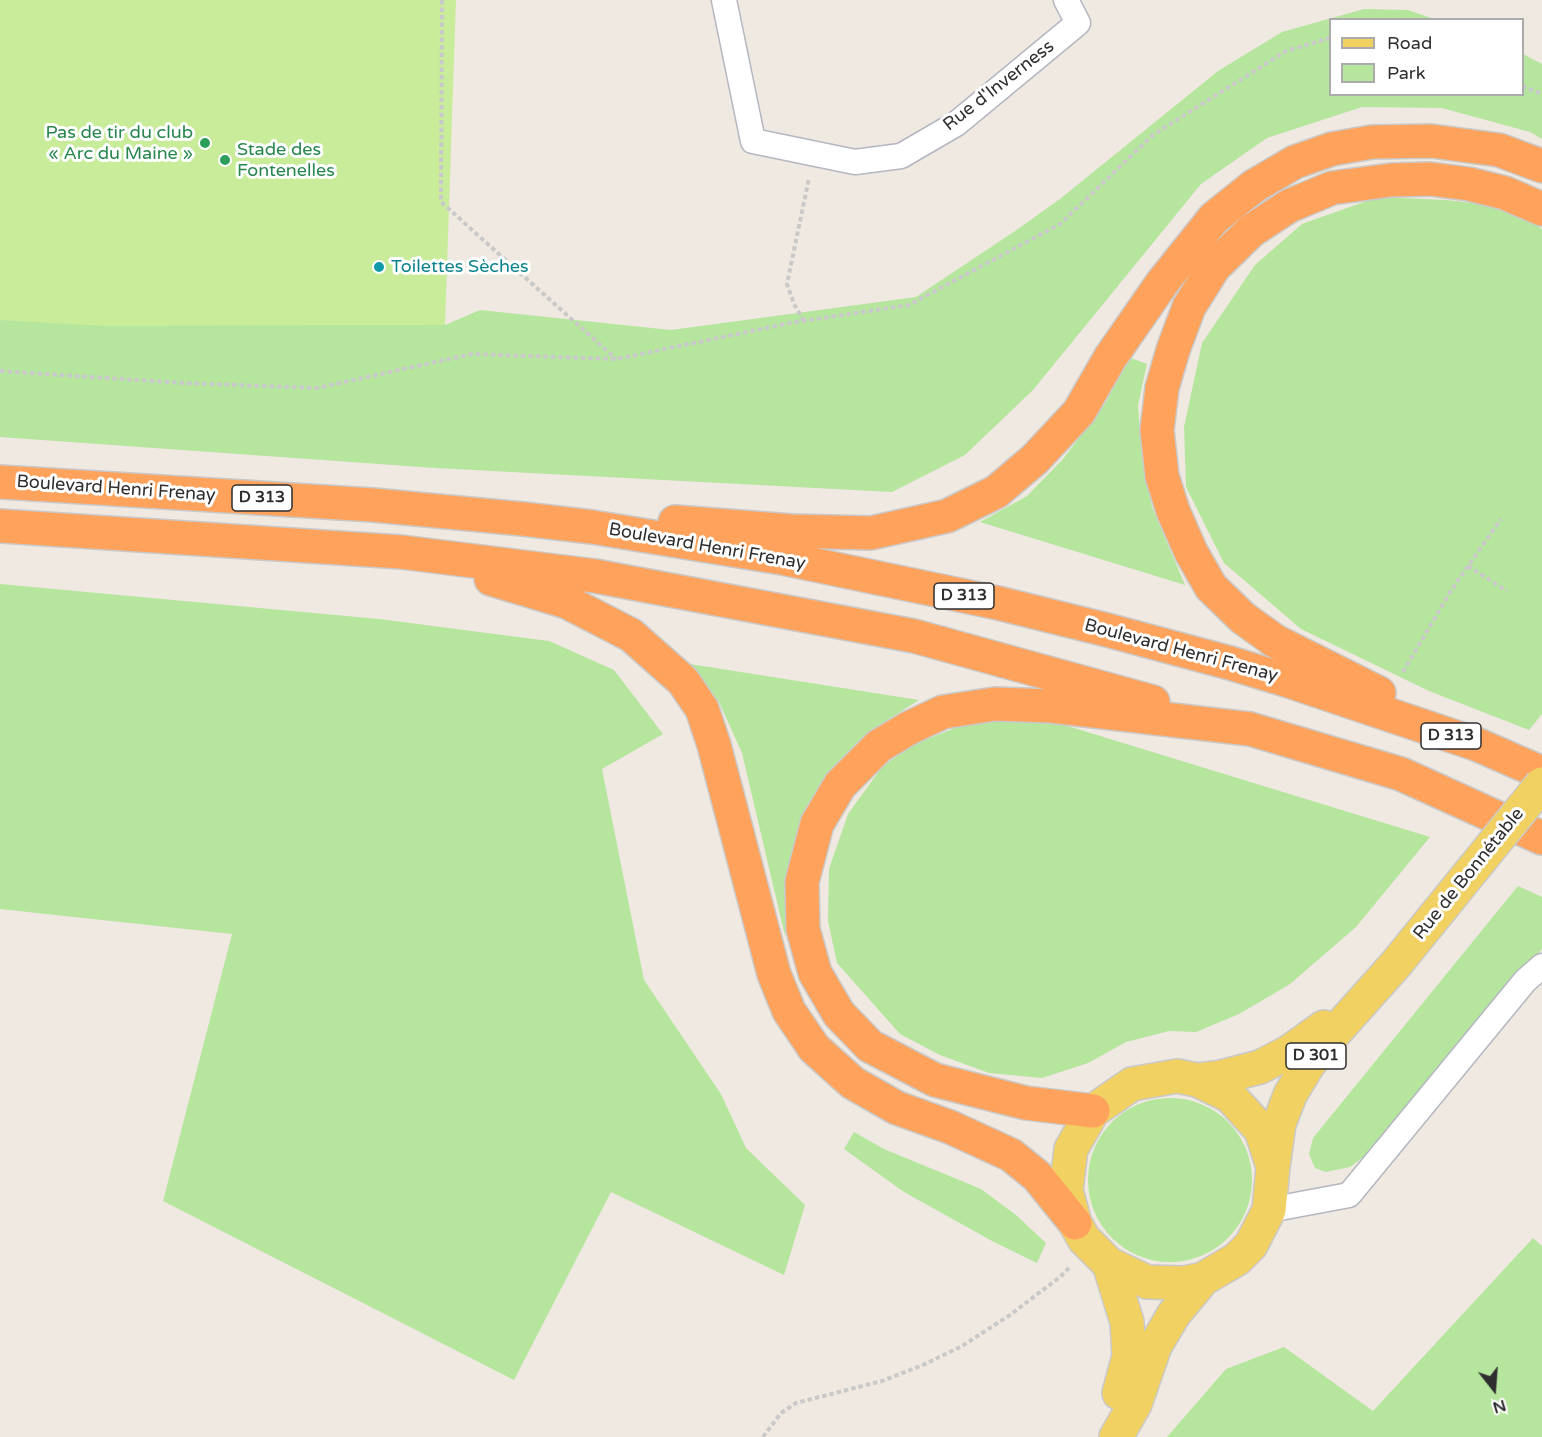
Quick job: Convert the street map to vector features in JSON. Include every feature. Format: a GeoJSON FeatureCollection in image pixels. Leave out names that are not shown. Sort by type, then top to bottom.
{"type":"FeatureCollection","features":[{"type":"Feature","properties":{"kind":"highway"},"geometry":{"type":"LineString","coordinates":[[523,519],[565,515],[792,531],[872,532],[947,516],[996,492],[1035,459],[1079,412],[1110,358],[1162,283],[1214,218],[1254,186],[1295,162],[1332,149],[1372,142],[1431,141],[1499,150],[1542,166]]}},
{"type":"Feature","properties":{"kind":"highway"},"geometry":{"type":"LineString","coordinates":[[1542,209],[1505,193],[1469,184],[1430,179],[1391,180],[1332,188],[1289,206],[1251,231],[1214,267],[1189,307],[1162,388],[1157,430],[1162,476],[1173,511],[1191,552],[1211,586],[1243,618],[1275,641],[1392,707],[1542,773]]}},
{"type":"Feature","properties":{"kind":"highway","name":"Boulevard Henri Frenay"},"geometry":{"type":"LineString","coordinates":[[0,482],[373,505],[592,527],[782,558],[998,603],[1392,707]]}},
{"type":"Feature","properties":{"kind":"highway"},"geometry":{"type":"LineString","coordinates":[[0,526],[401,552],[595,576],[915,636],[1250,729],[1401,774],[1542,838]]}},
{"type":"Feature","properties":{"kind":"highway"},"geometry":{"type":"LineString","coordinates":[[401,552],[567,602],[631,635],[683,681],[702,709],[714,746],[774,974],[789,1011],[814,1048],[853,1083],[897,1108],[950,1127],[1011,1155],[1037,1176],[1091,1245]]}},
{"type":"Feature","properties":{"kind":"highway"},"geometry":{"type":"LineString","coordinates":[[1093,1111],[1026,1103],[935,1080],[870,1046],[839,1014],[814,974],[803,929],[802,882],[817,824],[840,785],[879,746],[909,728],[943,712],[995,704],[1051,706],[1250,729]]}},
{"type":"Feature","properties":{"kind":"main road","name":"Rue de Bonnétable"},"geometry":{"type":"LineString","coordinates":[[1396,964],[1542,784]]}},
{"type":"Feature","properties":{"kind":"main road","name":"D 301"},"geometry":{"type":"LineString","coordinates":[[1197,1080],[1221,1077],[1260,1067],[1289,1052],[1319,1031],[1396,964]]}},
{"type":"Feature","properties":{"kind":"main road","name":"D 301"},"geometry":{"type":"LineString","coordinates":[[1273,1167],[1279,1124],[1290,1095],[1299,1080],[1328,1040],[1396,964]]}},
{"type":"Feature","properties":{"kind":"main road"},"geometry":{"type":"LineString","coordinates":[[1091,1245],[1147,1282],[1184,1283],[1203,1279],[1237,1259],[1251,1245],[1269,1210],[1273,1167],[1261,1130],[1230,1096],[1197,1080],[1177,1076],[1132,1084],[1093,1111],[1071,1149],[1066,1190],[1091,1245],[1127,1322],[1129,1356],[1122,1386],[1101,1437]]}},
{"type":"Feature","properties":{"kind":"main road"},"geometry":{"type":"LineString","coordinates":[[1116,1437],[1135,1404],[1155,1346],[1174,1314],[1203,1279]]}},
{"type":"Feature","properties":{"kind":"street","name":"Rue d'Inverness"},"geometry":{"type":"LineString","coordinates":[[724,0],[753,141],[855,162],[901,156],[956,124],[1078,23],[1066,0]]}},
{"type":"Feature","properties":{"kind":"street"},"geometry":{"type":"LineString","coordinates":[[1269,1210],[1349,1195],[1525,981],[1542,966]]}},
{"type":"Feature","properties":{"kind":"path"},"geometry":{"type":"LineString","coordinates":[[442,0],[441,202],[617,359]]}},
{"type":"Feature","properties":{"kind":"path"},"geometry":{"type":"LineString","coordinates":[[0,370],[183,383],[317,388],[472,354],[617,359],[804,321],[909,305],[1060,224],[1153,135],[1286,51],[1329,38]]}},
{"type":"Feature","properties":{"kind":"path"},"geometry":{"type":"LineString","coordinates":[[1524,87],[1542,94]]}},
{"type":"Feature","properties":{"kind":"path"},"geometry":{"type":"LineString","coordinates":[[804,321],[786,284],[814,154]]}},
{"type":"Feature","properties":{"kind":"path"},"geometry":{"type":"LineString","coordinates":[[1392,707],[1452,589],[1501,519]]}},
{"type":"Feature","properties":{"kind":"path"},"geometry":{"type":"LineString","coordinates":[[1468,566],[1507,591]]}},
{"type":"Feature","properties":{"kind":"path"},"geometry":{"type":"LineString","coordinates":[[763,1437],[781,1413],[796,1403],[882,1381],[962,1346],[1010,1316],[1060,1276],[1091,1245]]}},
{"type":"Feature","properties":{"kind":"green space","name":"Pas de tir du club « Arc du Maine »"},"geometry":{"type":"Polygon","coordinates":[[[0,0],[456,0],[445,325],[103,326],[0,320],[0,0]]]}},
{"type":"Feature","properties":{"kind":"green space"},"geometry":{"type":"Polygon","coordinates":[[[1364,9],[1408,10],[1431,18],[1332,18],[1364,9]]]}},
{"type":"Feature","properties":{"kind":"green space"},"geometry":{"type":"Polygon","coordinates":[[[1329,19],[1329,96],[1524,96],[1524,55],[1542,64],[1542,139],[1530,132],[1442,108],[1362,107],[1267,138],[1201,184],[1033,390],[965,455],[892,492],[435,468],[0,437],[0,320],[445,325],[480,310],[671,330],[916,297],[1060,199],[1218,71],[1282,32],[1329,19]]]}},
{"type":"Feature","properties":{"kind":"green space"},"geometry":{"type":"Polygon","coordinates":[[[1378,197],[1447,200],[1515,208],[1542,229],[1542,714],[1529,730],[1429,691],[1301,629],[1224,563],[1186,487],[1184,427],[1202,343],[1255,265],[1302,224],[1378,197]]]}},
{"type":"Feature","properties":{"kind":"green space"},"geometry":{"type":"Polygon","coordinates":[[[1128,357],[1147,364],[1138,405],[1142,457],[1152,507],[1185,585],[980,522],[1027,496],[1063,459],[1106,402],[1128,357]]]}},
{"type":"Feature","properties":{"kind":"green space"},"geometry":{"type":"Polygon","coordinates":[[[0,584],[379,619],[549,641],[614,670],[663,734],[602,769],[644,980],[721,1094],[746,1148],[805,1205],[784,1275],[611,1192],[514,1380],[163,1201],[232,934],[0,909],[0,584]]]}},
{"type":"Feature","properties":{"kind":"green space"},"geometry":{"type":"Polygon","coordinates":[[[690,664],[919,700],[870,731],[825,778],[799,828],[785,878],[785,936],[742,753],[719,702],[690,664]]]}},
{"type":"Feature","properties":{"kind":"green space"},"geometry":{"type":"Polygon","coordinates":[[[994,717],[1061,724],[1430,837],[1356,927],[1290,984],[1239,1014],[1196,1032],[1169,1031],[1126,1042],[1088,1063],[1042,1078],[989,1073],[940,1055],[900,1034],[837,963],[828,921],[829,869],[848,814],[882,767],[912,745],[955,728],[994,717]]]}},
{"type":"Feature","properties":{"kind":"green space"},"geometry":{"type":"Polygon","coordinates":[[[1518,886],[1542,897],[1542,949],[1376,1148],[1350,1167],[1326,1172],[1315,1168],[1309,1154],[1313,1138],[1518,886]]]}},
{"type":"Feature","properties":{"kind":"green space"},"geometry":{"type":"Polygon","coordinates":[[[1170,1098],[1201,1104],[1228,1122],[1246,1149],[1252,1180],[1246,1211],[1228,1238],[1201,1256],[1170,1262],[1139,1256],[1112,1238],[1094,1211],[1088,1180],[1094,1149],[1112,1122],[1139,1104],[1170,1098]]]}},
{"type":"Feature","properties":{"kind":"green space"},"geometry":{"type":"Polygon","coordinates":[[[854,1132],[884,1149],[981,1189],[1016,1215],[1046,1243],[1037,1263],[904,1192],[844,1149],[854,1132]]]}},
{"type":"Feature","properties":{"kind":"green space"},"geometry":{"type":"Polygon","coordinates":[[[1533,1238],[1542,1246],[1542,1437],[1167,1437],[1226,1369],[1284,1347],[1373,1411],[1533,1238]]]}},
{"type":"Feature","properties":{"kind":"place","name":"Pas de tir du club « Arc du Maine »"},"geometry":{"type":"Point","coordinates":[205,143]}},
{"type":"Feature","properties":{"kind":"place","name":"Stade des Fontenelles"},"geometry":{"type":"Point","coordinates":[225,160]}},
{"type":"Feature","properties":{"kind":"place","name":"Toilettes Sèches"},"geometry":{"type":"Point","coordinates":[379,267]}}]}
